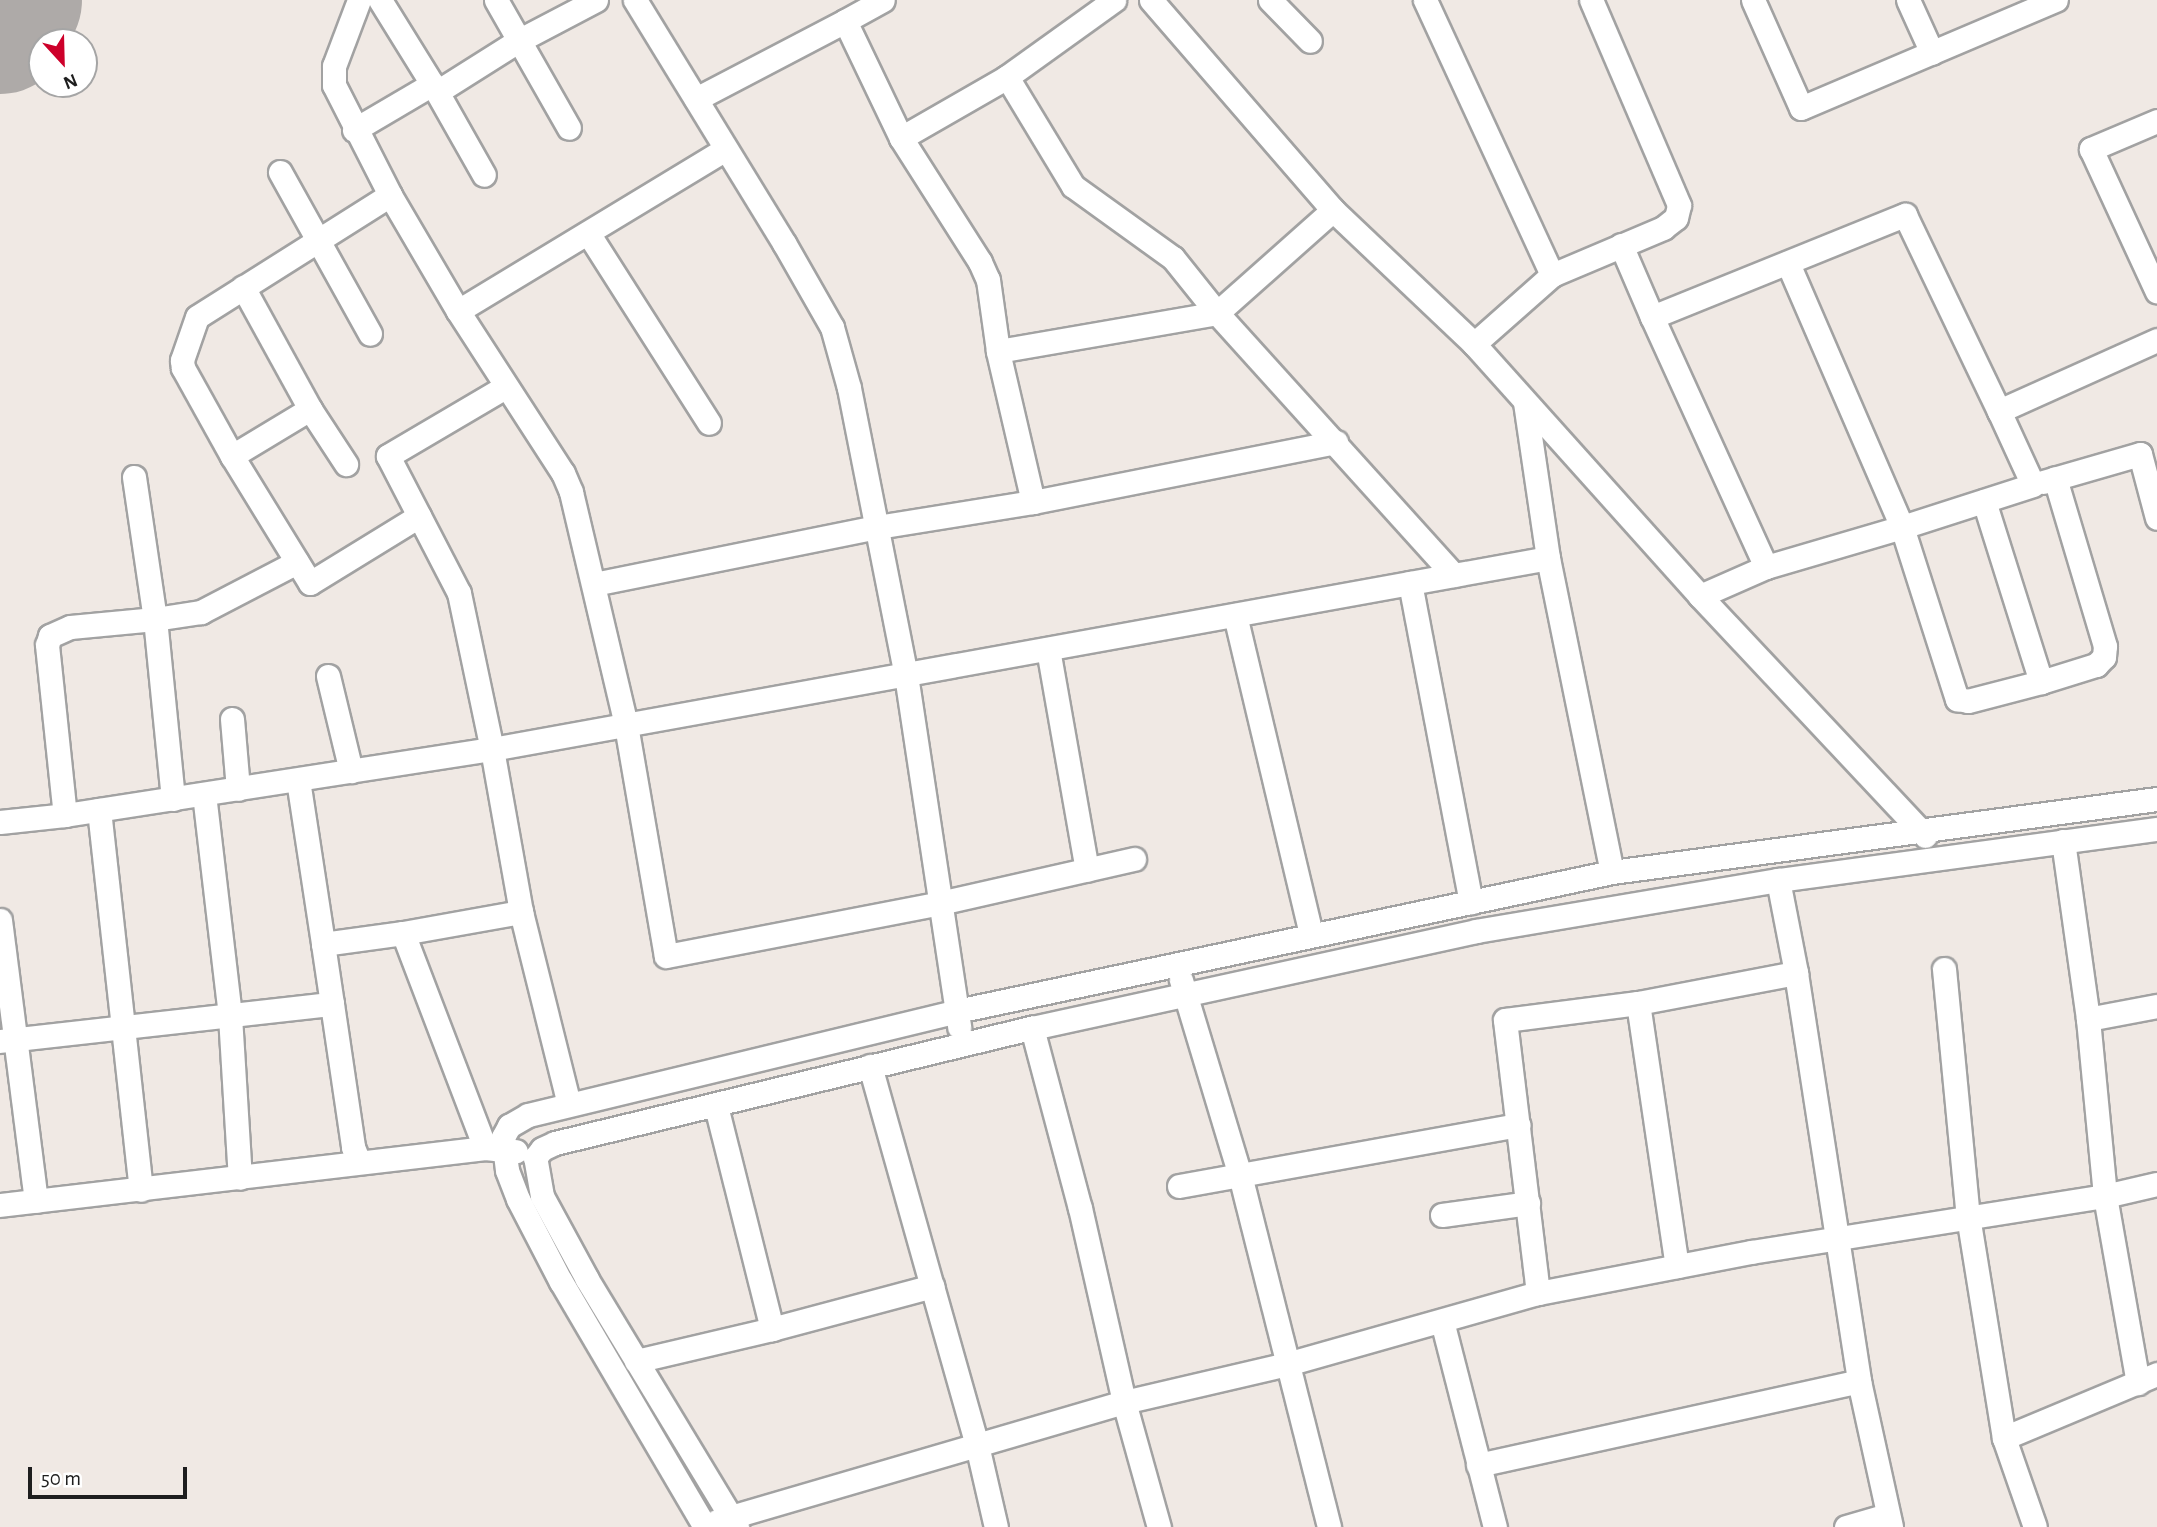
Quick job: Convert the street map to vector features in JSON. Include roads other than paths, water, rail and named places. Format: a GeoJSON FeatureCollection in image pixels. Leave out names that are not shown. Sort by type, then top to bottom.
{"type":"FeatureCollection","features":[{"type":"Feature","properties":{"kind":"street"},"geometry":{"type":"LineString","coordinates":[[359,0],[334,66],[334,85],[354,130],[390,195],[458,311],[567,483],[594,584],[626,725],[666,956],[940,902],[1134,859]]}},
{"type":"Feature","properties":{"kind":"street"},"geometry":{"type":"LineString","coordinates":[[380,0],[484,175]]}},
{"type":"Feature","properties":{"kind":"street"},"geometry":{"type":"LineString","coordinates":[[496,0],[569,128]]}},
{"type":"Feature","properties":{"kind":"street"},"geometry":{"type":"LineString","coordinates":[[354,130],[596,0]]}},
{"type":"Feature","properties":{"kind":"street"},"geometry":{"type":"LineString","coordinates":[[635,0],[832,327],[849,388],[906,675],[962,1044]]}},
{"type":"Feature","properties":{"kind":"street"},"geometry":{"type":"LineString","coordinates":[[696,99],[883,0]]}},
{"type":"Feature","properties":{"kind":"street"},"geometry":{"type":"LineString","coordinates":[[901,138],[1007,77],[1114,0]]}},
{"type":"Feature","properties":{"kind":"street"},"geometry":{"type":"LineString","coordinates":[[1151,0],[1333,210],[1474,344],[1700,596],[1944,856]]}},
{"type":"Feature","properties":{"kind":"street"},"geometry":{"type":"LineString","coordinates":[[1270,0],[1310,41]]}},
{"type":"Feature","properties":{"kind":"street"},"geometry":{"type":"LineString","coordinates":[[1425,0],[1552,275]]}},
{"type":"Feature","properties":{"kind":"street"},"geometry":{"type":"LineString","coordinates":[[1474,344],[1552,275],[1662,228],[1676,218],[1679,205],[1591,0]]}},
{"type":"Feature","properties":{"kind":"street"},"geometry":{"type":"LineString","coordinates":[[1753,0],[1801,108],[2056,0]]}},
{"type":"Feature","properties":{"kind":"street"},"geometry":{"type":"LineString","coordinates":[[1908,0],[1932,53]]}},
{"type":"Feature","properties":{"kind":"street"},"geometry":{"type":"LineString","coordinates":[[845,21],[901,138],[980,262],[988,280],[998,352],[1033,502]]}},
{"type":"Feature","properties":{"kind":"street"},"geometry":{"type":"LineString","coordinates":[[1007,77],[1073,186],[1173,258],[1217,313],[1454,575]]}},
{"type":"Feature","properties":{"kind":"street"},"geometry":{"type":"LineString","coordinates":[[2157,121],[2091,149],[2157,292]]}},
{"type":"Feature","properties":{"kind":"street"},"geometry":{"type":"LineString","coordinates":[[458,311],[726,149]]}},
{"type":"Feature","properties":{"kind":"street"},"geometry":{"type":"LineString","coordinates":[[280,172],[370,334]]}},
{"type":"Feature","properties":{"kind":"street"},"geometry":{"type":"LineString","coordinates":[[390,195],[318,244],[197,317],[182,360],[183,369],[232,456],[310,583],[419,516]]}},
{"type":"Feature","properties":{"kind":"street"},"geometry":{"type":"LineString","coordinates":[[998,352],[1217,313],[1333,210]]}},
{"type":"Feature","properties":{"kind":"street"},"geometry":{"type":"LineString","coordinates":[[1653,317],[1905,215],[2033,485]]}},
{"type":"Feature","properties":{"kind":"street"},"geometry":{"type":"LineString","coordinates":[[588,233],[709,423]]}},
{"type":"Feature","properties":{"kind":"street"},"geometry":{"type":"LineString","coordinates":[[1621,245],[1766,567]]}},
{"type":"Feature","properties":{"kind":"street"},"geometry":{"type":"LineString","coordinates":[[1787,263],[1902,527],[1957,699],[1968,701],[2041,682],[2096,665],[2105,657],[2105,646],[2055,478]]}},
{"type":"Feature","properties":{"kind":"street"},"geometry":{"type":"LineString","coordinates":[[243,287],[310,409],[346,464]]}},
{"type":"Feature","properties":{"kind":"street"},"geometry":{"type":"LineString","coordinates":[[1999,411],[2157,340]]}},
{"type":"Feature","properties":{"kind":"street"},"geometry":{"type":"LineString","coordinates":[[505,387],[388,456],[459,593],[492,749],[521,912],[569,1104]]}},
{"type":"Feature","properties":{"kind":"street"},"geometry":{"type":"LineString","coordinates":[[1525,403],[1548,558],[1612,872]]}},
{"type":"Feature","properties":{"kind":"street"},"geometry":{"type":"LineString","coordinates":[[232,456],[310,409]]}},
{"type":"Feature","properties":{"kind":"street"},"geometry":{"type":"LineString","coordinates":[[594,584],[877,527],[1033,502],[1336,442]]}},
{"type":"Feature","properties":{"kind":"street"},"geometry":{"type":"LineString","coordinates":[[1700,596],[1766,567],[2140,454],[2157,518]]}},
{"type":"Feature","properties":{"kind":"street"},"geometry":{"type":"LineString","coordinates":[[134,477],[155,619],[173,799]]}},
{"type":"Feature","properties":{"kind":"street"},"geometry":{"type":"LineString","coordinates":[[1984,501],[2041,682]]}},
{"type":"Feature","properties":{"kind":"street"},"geometry":{"type":"LineString","coordinates":[[0,822],[99,810],[492,749],[1548,558]]}},
{"type":"Feature","properties":{"kind":"street"},"geometry":{"type":"LineString","coordinates":[[65,815],[47,645],[50,636],[70,627],[188,615],[212,608],[297,562]]}},
{"type":"Feature","properties":{"kind":"street"},"geometry":{"type":"LineString","coordinates":[[1410,583],[1471,902]]}},
{"type":"Feature","properties":{"kind":"street"},"geometry":{"type":"LineString","coordinates":[[1235,615],[1311,934]]}},
{"type":"Feature","properties":{"kind":"street"},"geometry":{"type":"LineString","coordinates":[[1048,649],[1087,870]]}},
{"type":"Feature","properties":{"kind":"street"},"geometry":{"type":"LineString","coordinates":[[328,676],[351,771]]}},
{"type":"Feature","properties":{"kind":"street"},"geometry":{"type":"LineString","coordinates":[[232,719],[238,789]]}},
{"type":"Feature","properties":{"kind":"street"},"geometry":{"type":"LineString","coordinates":[[298,779],[353,1147],[359,1162]]}},
{"type":"Feature","properties":{"kind":"street"},"geometry":{"type":"LineString","coordinates":[[204,794],[230,1016],[240,1178]]}},
{"type":"Feature","properties":{"kind":"street"},"geometry":{"type":"LineString","coordinates":[[493,1147],[509,1126],[528,1115],[569,1104],[957,1012],[1311,934],[1612,872],[2157,799]]}},
{"type":"Feature","properties":{"kind":"street"},"geometry":{"type":"LineString","coordinates":[[99,810],[141,1190]]}},
{"type":"Feature","properties":{"kind":"street"},"geometry":{"type":"LineString","coordinates":[[733,1522],[542,1196],[535,1158],[542,1149],[555,1143],[716,1106],[962,1044],[1476,931],[1778,880],[2157,829]]}},
{"type":"Feature","properties":{"kind":"street"},"geometry":{"type":"LineString","coordinates":[[2004,1438],[2148,1379],[2105,1196],[2088,1019],[2063,841]]}},
{"type":"Feature","properties":{"kind":"street"},"geometry":{"type":"LineString","coordinates":[[1778,880],[1796,973],[1859,1381],[1889,1521],[1846,1527]]}},
{"type":"Feature","properties":{"kind":"street"},"geometry":{"type":"LineString","coordinates":[[323,943],[403,933],[521,912]]}},
{"type":"Feature","properties":{"kind":"street"},"geometry":{"type":"LineString","coordinates":[[0,920],[7,1040],[36,1201]]}},
{"type":"Feature","properties":{"kind":"street"},"geometry":{"type":"LineString","coordinates":[[403,933],[493,1147],[518,1199],[561,1282],[704,1527],[733,1522],[1124,1402],[1287,1364],[1538,1293],[1968,1216],[2105,1196],[2157,1184]]}},
{"type":"Feature","properties":{"kind":"street"},"geometry":{"type":"LineString","coordinates":[[1176,964],[1240,1175],[1329,1527]]}},
{"type":"Feature","properties":{"kind":"street"},"geometry":{"type":"LineString","coordinates":[[1944,969],[1968,1216],[2004,1438],[2035,1527]]}},
{"type":"Feature","properties":{"kind":"street"},"geometry":{"type":"LineString","coordinates":[[1538,1293],[1504,1020],[1638,1003],[1796,973]]}},
{"type":"Feature","properties":{"kind":"street"},"geometry":{"type":"LineString","coordinates":[[1638,1003],[1677,1266]]}},
{"type":"Feature","properties":{"kind":"street"},"geometry":{"type":"LineString","coordinates":[[7,1040],[332,1004]]}},
{"type":"Feature","properties":{"kind":"street"},"geometry":{"type":"LineString","coordinates":[[2088,1019],[2157,1006]]}},
{"type":"Feature","properties":{"kind":"street"},"geometry":{"type":"LineString","coordinates":[[1032,1028],[1080,1208],[1124,1402],[1159,1527]]}},
{"type":"Feature","properties":{"kind":"street"},"geometry":{"type":"LineString","coordinates":[[870,1066],[977,1445],[996,1527]]}},
{"type":"Feature","properties":{"kind":"street"},"geometry":{"type":"LineString","coordinates":[[716,1106],[772,1329]]}},
{"type":"Feature","properties":{"kind":"street"},"geometry":{"type":"LineString","coordinates":[[1179,1186],[1519,1125]]}},
{"type":"Feature","properties":{"kind":"street"},"geometry":{"type":"LineString","coordinates":[[0,1205],[493,1147],[535,1158]]}},
{"type":"Feature","properties":{"kind":"street"},"geometry":{"type":"LineString","coordinates":[[1442,1215],[1528,1203]]}},
{"type":"Feature","properties":{"kind":"street"},"geometry":{"type":"LineString","coordinates":[[636,1360],[772,1329],[932,1286]]}},
{"type":"Feature","properties":{"kind":"street"},"geometry":{"type":"LineString","coordinates":[[1442,1321],[1495,1527]]}},
{"type":"Feature","properties":{"kind":"street"},"geometry":{"type":"LineString","coordinates":[[1478,1465],[1859,1381]]}}]}
